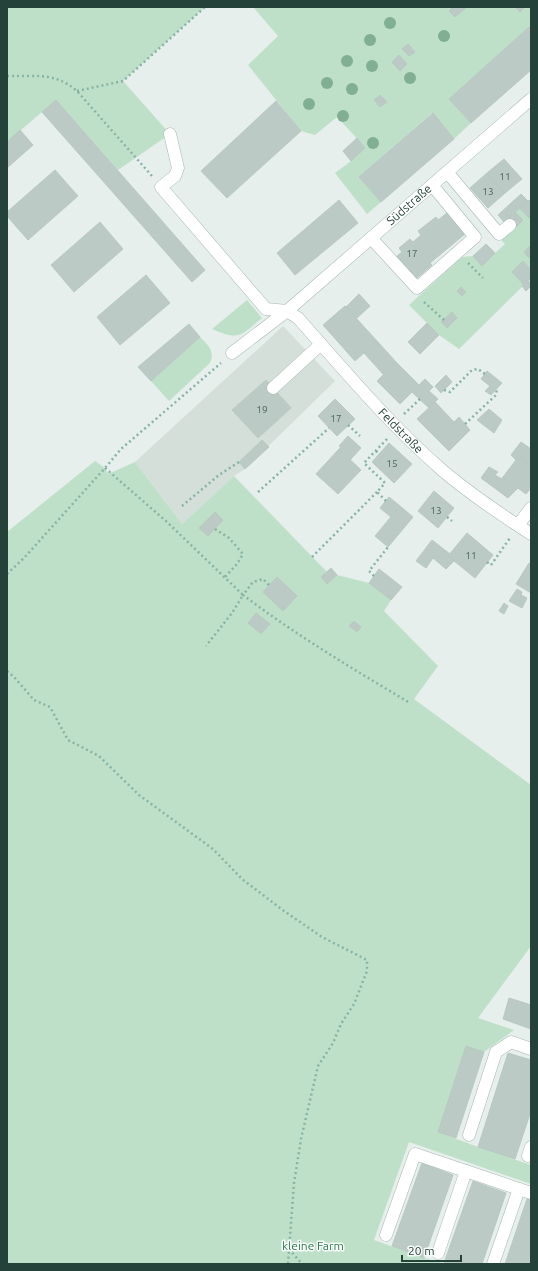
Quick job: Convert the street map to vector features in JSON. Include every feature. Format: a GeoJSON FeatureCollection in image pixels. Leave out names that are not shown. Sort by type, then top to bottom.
{"type":"FeatureCollection","features":[{"type":"Feature","properties":{"kind":"street","name":"Südstraße"},"geometry":{"type":"LineString","coordinates":[[232,353],[287,311],[531,99]]}},
{"type":"Feature","properties":{"kind":"street"},"geometry":{"type":"LineString","coordinates":[[170,134],[178,168],[175,176],[161,187],[266,309],[287,311]]}},
{"type":"Feature","properties":{"kind":"street"},"geometry":{"type":"LineString","coordinates":[[447,172],[499,234],[510,225]]}},
{"type":"Feature","properties":{"kind":"street"},"geometry":{"type":"LineString","coordinates":[[371,238],[418,288],[476,237],[432,185]]}},
{"type":"Feature","properties":{"kind":"street","name":"Feldstraße"},"geometry":{"type":"LineString","coordinates":[[287,311],[298,318],[397,427],[442,469],[474,496],[531,534]]}},
{"type":"Feature","properties":{"kind":"street"},"geometry":{"type":"LineString","coordinates":[[273,388],[321,344]]}},
{"type":"Feature","properties":{"kind":"street"},"geometry":{"type":"LineString","coordinates":[[518,525],[531,508]]}},
{"type":"Feature","properties":{"kind":"street"},"geometry":{"type":"LineString","coordinates":[[469,1135],[496,1052],[511,1042],[531,1048]]}},
{"type":"Feature","properties":{"kind":"street"},"geometry":{"type":"LineString","coordinates":[[386,1235],[415,1154],[525,1191],[493,1264]]}},
{"type":"Feature","properties":{"kind":"street"},"geometry":{"type":"LineString","coordinates":[[438,1253],[466,1171]]}},
{"type":"Feature","properties":{"kind":"path"},"geometry":{"type":"LineString","coordinates":[[77,91],[123,81],[205,7]]}},
{"type":"Feature","properties":{"kind":"path"},"geometry":{"type":"LineString","coordinates":[[7,76],[46,76],[68,83],[77,91],[161,187]]}},
{"type":"Feature","properties":{"kind":"path"},"geometry":{"type":"LineString","coordinates":[[458,253],[483,278]]}},
{"type":"Feature","properties":{"kind":"path"},"geometry":{"type":"LineString","coordinates":[[418,288],[418,297],[444,320]]}},
{"type":"Feature","properties":{"kind":"path"},"geometry":{"type":"LineString","coordinates":[[7,574],[24,558],[106,468],[121,449],[232,353]]}},
{"type":"Feature","properties":{"kind":"path"},"geometry":{"type":"LineString","coordinates":[[444,390],[450,392],[472,370],[478,369],[485,374]]}},
{"type":"Feature","properties":{"kind":"path"},"geometry":{"type":"LineString","coordinates":[[465,424],[496,395],[497,388]]}},
{"type":"Feature","properties":{"kind":"path"},"geometry":{"type":"LineString","coordinates":[[312,557],[385,483],[364,463],[397,427],[402,417],[420,399]]}},
{"type":"Feature","properties":{"kind":"path"},"geometry":{"type":"LineString","coordinates":[[348,425],[360,436]]}},
{"type":"Feature","properties":{"kind":"path"},"geometry":{"type":"LineString","coordinates":[[258,492],[329,428]]}},
{"type":"Feature","properties":{"kind":"path"},"geometry":{"type":"LineString","coordinates":[[376,451],[379,454]]}},
{"type":"Feature","properties":{"kind":"path"},"geometry":{"type":"LineString","coordinates":[[182,506],[219,475],[239,462]]}},
{"type":"Feature","properties":{"kind":"path"},"geometry":{"type":"LineString","coordinates":[[106,468],[167,522],[243,595],[273,618],[410,703]]}},
{"type":"Feature","properties":{"kind":"path"},"geometry":{"type":"LineString","coordinates":[[377,492],[386,501]]}},
{"type":"Feature","properties":{"kind":"path"},"geometry":{"type":"LineString","coordinates":[[447,517],[452,521]]}},
{"type":"Feature","properties":{"kind":"path"},"geometry":{"type":"LineString","coordinates":[[487,562],[491,565],[518,525]]}},
{"type":"Feature","properties":{"kind":"path"},"geometry":{"type":"LineString","coordinates":[[215,529],[229,538],[243,554],[237,564],[225,577]]}},
{"type":"Feature","properties":{"kind":"path"},"geometry":{"type":"LineString","coordinates":[[374,576],[369,571],[388,547]]}},
{"type":"Feature","properties":{"kind":"path"},"geometry":{"type":"LineString","coordinates":[[206,646],[232,613],[253,582],[262,580],[269,585]]}},
{"type":"Feature","properties":{"kind":"path"},"geometry":{"type":"LineString","coordinates":[[7,671],[34,700],[50,707],[68,740],[99,756],[139,795],[213,849],[242,879],[284,911],[322,937],[367,960],[367,972],[354,1004],[340,1024],[333,1043],[318,1066],[304,1124],[294,1183],[288,1264]]}},
{"type":"Feature","properties":{"kind":"path"},"geometry":{"type":"LineString","coordinates":[[289,1249],[302,1264]]}},
{"type":"Feature","properties":{"kind":"shaded area"},"geometry":{"type":"Polygon","coordinates":[[[283,326],[335,381],[245,469],[234,476],[182,524],[135,462],[283,326]]]}},
{"type":"Feature","properties":{"kind":"green space"},"geometry":{"type":"Polygon","coordinates":[[[7,7],[205,7],[123,81],[170,134],[118,170],[56,100],[7,142],[7,7]]]}},
{"type":"Feature","properties":{"kind":"green space"},"geometry":{"type":"Polygon","coordinates":[[[253,7],[515,7],[520,12],[525,7],[531,7],[531,29],[529,27],[449,99],[471,123],[454,139],[432,113],[359,177],[381,202],[367,214],[335,173],[351,161],[365,147],[337,117],[315,135],[301,131],[248,65],[278,36],[253,7]]]}},
{"type":"Feature","properties":{"kind":"green space"},"geometry":{"type":"Polygon","coordinates":[[[520,208],[529,218],[531,216],[531,270],[523,261],[512,272],[524,285],[459,349],[439,335],[409,305],[462,257],[473,256],[482,265],[505,244],[501,240],[523,220],[515,212],[520,208]]]}},
{"type":"Feature","properties":{"kind":"green space"},"geometry":{"type":"Polygon","coordinates":[[[247,300],[262,318],[249,329],[244,333],[234,336],[212,329],[247,300]]]}},
{"type":"Feature","properties":{"kind":"green space"},"geometry":{"type":"Polygon","coordinates":[[[200,337],[210,349],[212,355],[210,363],[169,401],[151,381],[200,337]]]}},
{"type":"Feature","properties":{"kind":"green space","name":"kleine Farm"},"geometry":{"type":"Polygon","coordinates":[[[95,461],[105,468],[108,474],[135,462],[182,524],[234,476],[327,572],[321,577],[327,584],[337,575],[369,583],[391,600],[384,611],[438,666],[414,699],[531,785],[531,946],[478,1018],[514,1030],[484,1052],[466,1047],[438,1132],[531,1165],[531,1184],[409,1142],[374,1240],[424,1258],[447,1264],[7,1264],[7,532],[95,461]]]}},
{"type":"Feature","properties":{"kind":"building"},"geometry":{"type":"Polygon","coordinates":[[[453,7],[467,7],[455,17],[449,11],[453,7]]]}},
{"type":"Feature","properties":{"kind":"building"},"geometry":{"type":"Polygon","coordinates":[[[515,7],[525,7],[520,12],[515,7]]]}},
{"type":"Feature","properties":{"kind":"building"},"geometry":{"type":"Polygon","coordinates":[[[529,27],[531,29],[531,70],[471,123],[449,99],[529,27]]]}},
{"type":"Feature","properties":{"kind":"building"},"geometry":{"type":"Polygon","coordinates":[[[408,44],[415,52],[409,56],[402,49],[408,44]]]}},
{"type":"Feature","properties":{"kind":"building"},"geometry":{"type":"Polygon","coordinates":[[[399,55],[407,64],[400,71],[392,62],[399,55]]]}},
{"type":"Feature","properties":{"kind":"building"},"geometry":{"type":"Polygon","coordinates":[[[380,95],[387,102],[380,107],[374,100],[380,95]]]}},
{"type":"Feature","properties":{"kind":"building"},"geometry":{"type":"Polygon","coordinates":[[[56,100],[205,270],[192,282],[42,112],[56,100]]]}},
{"type":"Feature","properties":{"kind":"building"},"geometry":{"type":"Polygon","coordinates":[[[276,101],[301,131],[227,198],[201,171],[276,101]]]}},
{"type":"Feature","properties":{"kind":"building"},"geometry":{"type":"Polygon","coordinates":[[[433,113],[454,139],[381,202],[359,177],[433,113]]]}},
{"type":"Feature","properties":{"kind":"building"},"geometry":{"type":"Polygon","coordinates":[[[20,130],[33,145],[7,168],[7,142],[20,130]]]}},
{"type":"Feature","properties":{"kind":"building"},"geometry":{"type":"Polygon","coordinates":[[[357,138],[365,148],[351,161],[343,151],[357,138]]]}},
{"type":"Feature","properties":{"kind":"building"},"geometry":{"type":"Polygon","coordinates":[[[504,159],[522,179],[505,193],[487,173],[504,159]]]}},
{"type":"Feature","properties":{"kind":"building"},"geometry":{"type":"Polygon","coordinates":[[[55,170],[78,196],[28,240],[7,216],[7,212],[55,170]]]}},
{"type":"Feature","properties":{"kind":"building"},"geometry":{"type":"Polygon","coordinates":[[[487,173],[505,193],[488,208],[470,188],[487,173]]]}},
{"type":"Feature","properties":{"kind":"building"},"geometry":{"type":"Polygon","coordinates":[[[521,194],[528,201],[504,222],[498,215],[521,194]]]}},
{"type":"Feature","properties":{"kind":"building"},"geometry":{"type":"Polygon","coordinates":[[[339,200],[358,223],[295,275],[277,253],[339,200]]]}},
{"type":"Feature","properties":{"kind":"building"},"geometry":{"type":"Polygon","coordinates":[[[529,200],[531,202],[531,216],[529,218],[520,208],[529,200]]]}},
{"type":"Feature","properties":{"kind":"building"},"geometry":{"type":"Polygon","coordinates":[[[515,212],[523,220],[514,229],[506,221],[515,212]]]}},
{"type":"Feature","properties":{"kind":"building"},"geometry":{"type":"Polygon","coordinates":[[[447,213],[465,234],[430,263],[432,265],[417,278],[415,276],[414,277],[396,257],[402,252],[399,248],[410,239],[413,242],[421,235],[418,231],[436,217],[438,220],[447,213]]]}},
{"type":"Feature","properties":{"kind":"building"},"geometry":{"type":"Polygon","coordinates":[[[100,222],[123,249],[74,292],[51,265],[100,222]]]}},
{"type":"Feature","properties":{"kind":"building"},"geometry":{"type":"Polygon","coordinates":[[[486,244],[495,253],[482,266],[473,256],[486,244]]]}},
{"type":"Feature","properties":{"kind":"building"},"geometry":{"type":"Polygon","coordinates":[[[530,246],[531,256],[529,258],[524,252],[530,246]]]}},
{"type":"Feature","properties":{"kind":"building"},"geometry":{"type":"Polygon","coordinates":[[[523,261],[531,270],[531,278],[524,285],[512,272],[523,261]]]}},
{"type":"Feature","properties":{"kind":"building"},"geometry":{"type":"Polygon","coordinates":[[[146,275],[170,303],[120,345],[97,317],[146,275]]]}},
{"type":"Feature","properties":{"kind":"building"},"geometry":{"type":"Polygon","coordinates":[[[528,280],[531,286],[526,291],[522,286],[528,280]]]}},
{"type":"Feature","properties":{"kind":"building"},"geometry":{"type":"Polygon","coordinates":[[[461,287],[466,292],[462,296],[457,291],[461,287]]]}},
{"type":"Feature","properties":{"kind":"building"},"geometry":{"type":"Polygon","coordinates":[[[359,294],[370,306],[357,318],[346,307],[359,294]]]}},
{"type":"Feature","properties":{"kind":"building"},"geometry":{"type":"Polygon","coordinates":[[[345,306],[377,341],[355,361],[323,325],[345,306]]]}},
{"type":"Feature","properties":{"kind":"building"},"geometry":{"type":"Polygon","coordinates":[[[452,312],[457,318],[447,328],[441,322],[452,312]]]}},
{"type":"Feature","properties":{"kind":"building"},"geometry":{"type":"Polygon","coordinates":[[[427,323],[439,335],[420,354],[408,342],[427,323]]]}},
{"type":"Feature","properties":{"kind":"building"},"geometry":{"type":"Polygon","coordinates":[[[189,324],[200,337],[151,381],[138,367],[189,324]]]}},
{"type":"Feature","properties":{"kind":"building"},"geometry":{"type":"Polygon","coordinates":[[[377,341],[396,362],[383,374],[364,353],[377,341]]]}},
{"type":"Feature","properties":{"kind":"building"},"geometry":{"type":"Polygon","coordinates":[[[396,362],[419,385],[400,404],[377,381],[396,362]]]}},
{"type":"Feature","properties":{"kind":"building"},"geometry":{"type":"Polygon","coordinates":[[[487,371],[502,383],[491,395],[485,391],[490,386],[481,379],[487,371]]]}},
{"type":"Feature","properties":{"kind":"building"},"geometry":{"type":"Polygon","coordinates":[[[446,375],[452,382],[441,393],[435,386],[446,375]]]}},
{"type":"Feature","properties":{"kind":"building"},"geometry":{"type":"Polygon","coordinates":[[[425,379],[433,387],[429,391],[438,399],[429,408],[412,392],[425,379]]]}},
{"type":"Feature","properties":{"kind":"building"},"geometry":{"type":"Polygon","coordinates":[[[266,380],[291,408],[258,438],[232,410],[266,380]]]}},
{"type":"Feature","properties":{"kind":"building"},"geometry":{"type":"Polygon","coordinates":[[[335,399],[355,419],[337,436],[318,416],[335,399]]]}},
{"type":"Feature","properties":{"kind":"building"},"geometry":{"type":"Polygon","coordinates":[[[435,402],[454,422],[437,439],[417,419],[435,402]]]}},
{"type":"Feature","properties":{"kind":"building"},"geometry":{"type":"Polygon","coordinates":[[[489,409],[502,420],[494,433],[477,420],[489,409]]]}},
{"type":"Feature","properties":{"kind":"building"},"geometry":{"type":"Polygon","coordinates":[[[459,417],[470,430],[449,451],[437,439],[459,417]]]}},
{"type":"Feature","properties":{"kind":"building"},"geometry":{"type":"Polygon","coordinates":[[[348,436],[361,448],[350,460],[339,449],[341,448],[339,446],[348,436]]]}},
{"type":"Feature","properties":{"kind":"building"},"geometry":{"type":"Polygon","coordinates":[[[262,440],[269,447],[245,469],[239,462],[262,440]]]}},
{"type":"Feature","properties":{"kind":"building"},"geometry":{"type":"Polygon","coordinates":[[[521,442],[531,449],[531,465],[519,456],[516,460],[511,455],[521,442]]]}},
{"type":"Feature","properties":{"kind":"building"},"geometry":{"type":"Polygon","coordinates":[[[389,443],[412,464],[394,483],[372,462],[389,443]]]}},
{"type":"Feature","properties":{"kind":"building"},"geometry":{"type":"Polygon","coordinates":[[[339,449],[361,470],[338,494],[316,474],[339,449]]]}},
{"type":"Feature","properties":{"kind":"building"},"geometry":{"type":"Polygon","coordinates":[[[519,456],[531,465],[531,488],[526,494],[503,477],[519,456]]]}},
{"type":"Feature","properties":{"kind":"building"},"geometry":{"type":"Polygon","coordinates":[[[489,467],[498,472],[495,475],[502,479],[503,477],[518,488],[508,498],[481,478],[489,467]]]}},
{"type":"Feature","properties":{"kind":"building"},"geometry":{"type":"Polygon","coordinates":[[[434,491],[454,508],[438,528],[418,511],[434,491]]]}},
{"type":"Feature","properties":{"kind":"building"},"geometry":{"type":"Polygon","coordinates":[[[389,497],[400,506],[391,517],[380,508],[389,497]]]}},
{"type":"Feature","properties":{"kind":"building"},"geometry":{"type":"Polygon","coordinates":[[[400,506],[413,517],[388,547],[375,536],[400,506]]]}},
{"type":"Feature","properties":{"kind":"building"},"geometry":{"type":"Polygon","coordinates":[[[215,512],[223,520],[208,536],[199,528],[215,512]]]}},
{"type":"Feature","properties":{"kind":"building"},"geometry":{"type":"Polygon","coordinates":[[[467,533],[493,555],[475,578],[448,556],[467,533]]]}},
{"type":"Feature","properties":{"kind":"building"},"geometry":{"type":"Polygon","coordinates":[[[432,540],[450,554],[448,556],[454,561],[446,569],[433,558],[426,568],[416,561],[432,540]]]}},
{"type":"Feature","properties":{"kind":"building"},"geometry":{"type":"Polygon","coordinates":[[[529,563],[531,564],[531,593],[516,584],[529,563]]]}},
{"type":"Feature","properties":{"kind":"building"},"geometry":{"type":"Polygon","coordinates":[[[331,568],[337,575],[327,584],[321,577],[331,568]]]}},
{"type":"Feature","properties":{"kind":"building"},"geometry":{"type":"Polygon","coordinates":[[[379,569],[402,587],[391,600],[369,583],[379,569]]]}},
{"type":"Feature","properties":{"kind":"building"},"geometry":{"type":"Polygon","coordinates":[[[277,577],[297,596],[283,611],[263,592],[277,577]]]}},
{"type":"Feature","properties":{"kind":"building"},"geometry":{"type":"Polygon","coordinates":[[[517,589],[522,592],[521,595],[527,598],[522,608],[509,601],[517,589]]]}},
{"type":"Feature","properties":{"kind":"building"},"geometry":{"type":"Polygon","coordinates":[[[504,603],[508,606],[504,614],[499,611],[504,603]]]}},
{"type":"Feature","properties":{"kind":"building"},"geometry":{"type":"Polygon","coordinates":[[[256,613],[270,624],[261,634],[248,623],[256,613]]]}},
{"type":"Feature","properties":{"kind":"building"},"geometry":{"type":"Polygon","coordinates":[[[354,621],[361,627],[357,632],[349,626],[354,621]]]}},
{"type":"Feature","properties":{"kind":"building"},"geometry":{"type":"Polygon","coordinates":[[[509,998],[531,1005],[531,1029],[503,1019],[509,998]]]}},
{"type":"Feature","properties":{"kind":"building"},"geometry":{"type":"Polygon","coordinates":[[[466,1046],[484,1052],[456,1138],[438,1132],[466,1046]]]}},
{"type":"Feature","properties":{"kind":"building"},"geometry":{"type":"Polygon","coordinates":[[[508,1053],[531,1060],[531,1111],[515,1159],[478,1147],[508,1053]]]}},
{"type":"Feature","properties":{"kind":"building"},"geometry":{"type":"Polygon","coordinates":[[[422,1163],[453,1175],[424,1258],[392,1246],[422,1163]]]}},
{"type":"Feature","properties":{"kind":"building"},"geometry":{"type":"Polygon","coordinates":[[[473,1181],[506,1193],[482,1264],[444,1263],[473,1181]]]}},
{"type":"Feature","properties":{"kind":"building"},"geometry":{"type":"Polygon","coordinates":[[[527,1199],[531,1200],[531,1264],[505,1264],[527,1199]]]}}]}
